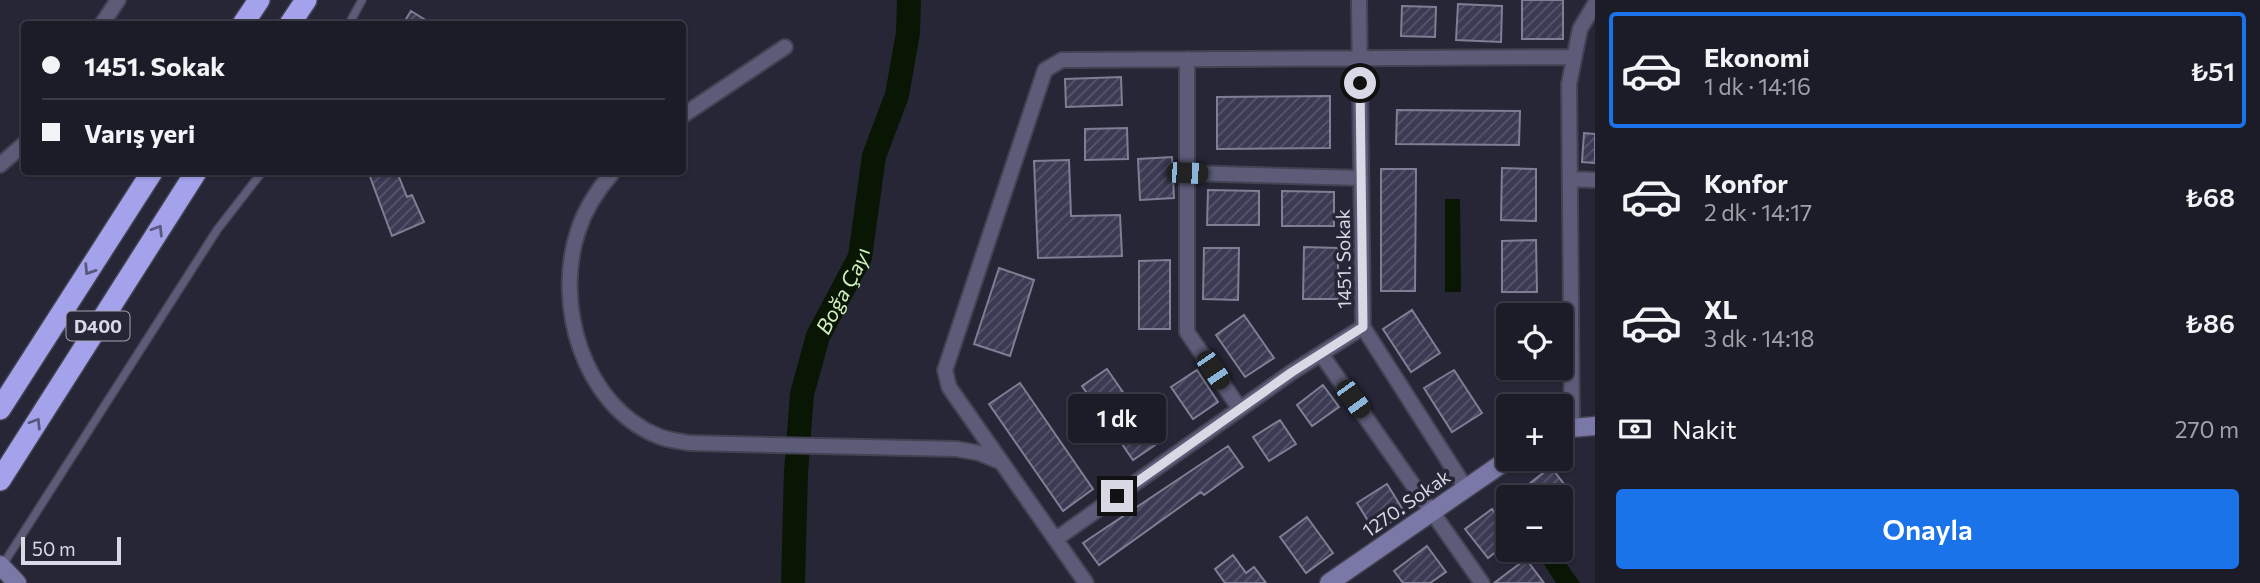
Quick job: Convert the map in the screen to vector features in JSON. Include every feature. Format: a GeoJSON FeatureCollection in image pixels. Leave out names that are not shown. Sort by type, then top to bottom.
{"type":"FeatureCollection","features":[{"type":"Feature","properties":{"kind":"highway"},"geometry":{"type":"LineString","coordinates":[[245,21],[258,0]]}},
{"type":"Feature","properties":{"kind":"highway"},"geometry":{"type":"LineString","coordinates":[[292,21],[306,0]]}},
{"type":"Feature","properties":{"kind":"highway"},"geometry":{"type":"LineString","coordinates":[[0,409],[150,175]]}},
{"type":"Feature","properties":{"kind":"highway","name":"D400"},"geometry":{"type":"LineString","coordinates":[[0,480],[193,175]]}},
{"type":"Feature","properties":{"kind":"street"},"geometry":{"type":"LineString","coordinates":[[104,21],[117,0]]}},
{"type":"Feature","properties":{"kind":"street","name":"1451. Sokak"},"geometry":{"type":"LineString","coordinates":[[1359,0],[1363,327],[1465,487]]}},
{"type":"Feature","properties":{"kind":"street"},"geometry":{"type":"LineString","coordinates":[[1567,394],[1569,84],[1580,29],[1595,4]]}},
{"type":"Feature","properties":{"kind":"street"},"geometry":{"type":"LineString","coordinates":[[686,113],[785,47]]}},
{"type":"Feature","properties":{"kind":"street"},"geometry":{"type":"LineString","coordinates":[[1086,583],[949,387],[945,370],[1045,70],[1062,60],[1574,57]]}},
{"type":"Feature","properties":{"kind":"street"},"geometry":{"type":"LineString","coordinates":[[1187,60],[1187,332],[1240,409]]}},
{"type":"Feature","properties":{"kind":"street"},"geometry":{"type":"LineString","coordinates":[[0,165],[21,147]]}},
{"type":"Feature","properties":{"kind":"street"},"geometry":{"type":"LineString","coordinates":[[1187,173],[1361,178]]}},
{"type":"Feature","properties":{"kind":"street"},"geometry":{"type":"LineString","coordinates":[[611,175],[591,202],[578,229],[570,264],[575,333],[588,369],[605,395],[629,418],[658,436],[689,443],[957,449],[979,453],[1002,463]]}},
{"type":"Feature","properties":{"kind":"street"},"geometry":{"type":"LineString","coordinates":[[1570,179],[1595,180]]}},
{"type":"Feature","properties":{"kind":"street"},"geometry":{"type":"LineString","coordinates":[[1056,539],[1240,409],[1363,327]]}},
{"type":"Feature","properties":{"kind":"street"},"geometry":{"type":"LineString","coordinates":[[1321,354],[1482,583]]}},
{"type":"Feature","properties":{"kind":"street"},"geometry":{"type":"LineString","coordinates":[[1573,427],[1595,426]]}},
{"type":"Feature","properties":{"kind":"street","name":"1270. Sokak"},"geometry":{"type":"LineString","coordinates":[[1329,583],[1496,467]]}},
{"type":"Feature","properties":{"kind":"street"},"geometry":{"type":"LineString","coordinates":[[1,566],[17,583]]}},
{"type":"Feature","properties":{"kind":"lane"},"geometry":{"type":"LineString","coordinates":[[351,21],[362,0]]}},
{"type":"Feature","properties":{"kind":"lane"},"geometry":{"type":"LineString","coordinates":[[1,566],[217,230],[259,175]]}},
{"type":"Feature","properties":{"kind":"shaded area"},"geometry":{"type":"Polygon","coordinates":[[[1445,199],[1460,199],[1461,292],[1445,292],[1445,199]]]}},
{"type":"Feature","properties":{"kind":"shaded area"},"geometry":{"type":"Polygon","coordinates":[[[1543,562],[1565,562],[1580,583],[1556,583],[1543,562]]]}},
{"type":"Feature","properties":{"kind":"building"},"geometry":{"type":"Polygon","coordinates":[[[1522,0],[1563,0],[1563,39],[1522,39],[1522,0]]]}},
{"type":"Feature","properties":{"kind":"building"},"geometry":{"type":"Polygon","coordinates":[[[1458,4],[1502,6],[1501,42],[1456,40],[1458,4]]]}},
{"type":"Feature","properties":{"kind":"building"},"geometry":{"type":"Polygon","coordinates":[[[1402,6],[1436,7],[1435,37],[1401,36],[1402,6]]]}},
{"type":"Feature","properties":{"kind":"building"},"geometry":{"type":"Polygon","coordinates":[[[411,11],[427,21],[405,21],[411,11]]]}},
{"type":"Feature","properties":{"kind":"building"},"geometry":{"type":"Polygon","coordinates":[[[1121,77],[1122,105],[1066,107],[1065,79],[1121,77]]]}},
{"type":"Feature","properties":{"kind":"building"},"geometry":{"type":"Polygon","coordinates":[[[1330,96],[1330,148],[1217,149],[1217,97],[1330,96]]]}},
{"type":"Feature","properties":{"kind":"building"},"geometry":{"type":"Polygon","coordinates":[[[1397,110],[1520,111],[1519,145],[1396,144],[1397,110]]]}},
{"type":"Feature","properties":{"kind":"building"},"geometry":{"type":"Polygon","coordinates":[[[1127,128],[1128,159],[1085,160],[1085,129],[1127,128]]]}},
{"type":"Feature","properties":{"kind":"building"},"geometry":{"type":"Polygon","coordinates":[[[1584,133],[1595,134],[1595,163],[1582,162],[1584,133]]]}},
{"type":"Feature","properties":{"kind":"building"},"geometry":{"type":"Polygon","coordinates":[[[1172,157],[1174,198],[1140,200],[1138,159],[1172,157]]]}},
{"type":"Feature","properties":{"kind":"building"},"geometry":{"type":"Polygon","coordinates":[[[1069,160],[1071,216],[1120,215],[1122,256],[1038,258],[1034,161],[1069,160]]]}},
{"type":"Feature","properties":{"kind":"building"},"geometry":{"type":"Polygon","coordinates":[[[1502,168],[1536,169],[1536,221],[1501,220],[1502,168]]]}},
{"type":"Feature","properties":{"kind":"building"},"geometry":{"type":"Polygon","coordinates":[[[1381,169],[1416,169],[1415,291],[1381,291],[1381,169]]]}},
{"type":"Feature","properties":{"kind":"building"},"geometry":{"type":"Polygon","coordinates":[[[369,175],[398,175],[407,197],[412,195],[424,222],[392,236],[369,175]]]}},
{"type":"Feature","properties":{"kind":"building"},"geometry":{"type":"Polygon","coordinates":[[[1208,190],[1259,191],[1259,225],[1207,225],[1208,190]]]}},
{"type":"Feature","properties":{"kind":"building"},"geometry":{"type":"Polygon","coordinates":[[[1282,191],[1334,192],[1334,226],[1282,226],[1282,191]]]}},
{"type":"Feature","properties":{"kind":"building"},"geometry":{"type":"Polygon","coordinates":[[[1536,240],[1537,292],[1502,292],[1502,241],[1536,240]]]}},
{"type":"Feature","properties":{"kind":"building"},"geometry":{"type":"Polygon","coordinates":[[[1304,247],[1338,248],[1338,299],[1303,299],[1304,247]]]}},
{"type":"Feature","properties":{"kind":"building"},"geometry":{"type":"Polygon","coordinates":[[[1204,248],[1239,248],[1238,300],[1203,299],[1204,248]]]}},
{"type":"Feature","properties":{"kind":"building"},"geometry":{"type":"Polygon","coordinates":[[[1170,260],[1170,329],[1139,329],[1139,261],[1170,260]]]}},
{"type":"Feature","properties":{"kind":"building"},"geometry":{"type":"Polygon","coordinates":[[[999,268],[1034,280],[1010,356],[974,344],[999,268]]]}},
{"type":"Feature","properties":{"kind":"building"},"geometry":{"type":"Polygon","coordinates":[[[1412,310],[1440,353],[1411,372],[1383,329],[1412,310]]]}},
{"type":"Feature","properties":{"kind":"building"},"geometry":{"type":"Polygon","coordinates":[[[1244,315],[1274,358],[1245,377],[1216,335],[1244,315]]]}},
{"type":"Feature","properties":{"kind":"building"},"geometry":{"type":"Polygon","coordinates":[[[1107,369],[1158,443],[1133,460],[1082,386],[1107,369]]]}},
{"type":"Feature","properties":{"kind":"building"},"geometry":{"type":"Polygon","coordinates":[[[1197,370],[1218,402],[1193,419],[1171,387],[1197,370]]]}},
{"type":"Feature","properties":{"kind":"building"},"geometry":{"type":"Polygon","coordinates":[[[1454,370],[1482,413],[1452,432],[1424,388],[1454,370]]]}},
{"type":"Feature","properties":{"kind":"building"},"geometry":{"type":"Polygon","coordinates":[[[1020,383],[1093,489],[1063,511],[989,404],[1020,383]]]}},
{"type":"Feature","properties":{"kind":"building"},"geometry":{"type":"Polygon","coordinates":[[[1323,385],[1339,407],[1312,426],[1297,405],[1323,385]]]}},
{"type":"Feature","properties":{"kind":"building"},"geometry":{"type":"Polygon","coordinates":[[[1280,420],[1296,444],[1269,461],[1253,437],[1280,420]]]}},
{"type":"Feature","properties":{"kind":"building"},"geometry":{"type":"Polygon","coordinates":[[[1228,446],[1243,467],[1204,495],[1201,492],[1099,565],[1083,543],[1228,446]]]}},
{"type":"Feature","properties":{"kind":"building"},"geometry":{"type":"Polygon","coordinates":[[[1546,471],[1554,471],[1565,485],[1528,485],[1546,471]]]}},
{"type":"Feature","properties":{"kind":"building"},"geometry":{"type":"Polygon","coordinates":[[[1387,484],[1405,513],[1375,532],[1357,503],[1387,484]]]}},
{"type":"Feature","properties":{"kind":"building"},"geometry":{"type":"Polygon","coordinates":[[[1492,509],[1496,514],[1496,552],[1488,558],[1465,529],[1492,509]]]}},
{"type":"Feature","properties":{"kind":"building"},"geometry":{"type":"Polygon","coordinates":[[[1307,517],[1333,553],[1306,573],[1280,537],[1307,517]]]}},
{"type":"Feature","properties":{"kind":"building"},"geometry":{"type":"Polygon","coordinates":[[[1427,546],[1446,572],[1430,583],[1403,583],[1394,571],[1427,546]]]}},
{"type":"Feature","properties":{"kind":"building"},"geometry":{"type":"Polygon","coordinates":[[[1233,555],[1246,573],[1254,567],[1266,583],[1225,583],[1215,569],[1233,555]]]}},
{"type":"Feature","properties":{"kind":"building"},"geometry":{"type":"Polygon","coordinates":[[[1522,562],[1528,562],[1544,583],[1494,583],[1522,562]]]}},
{"type":"Feature","properties":{"kind":"waterway","name":"Boğa Çayı"},"geometry":{"type":"LineString","coordinates":[[793,583],[796,472],[802,394],[818,336],[860,257],[874,156],[897,95],[908,33],[909,0]]}},
{"type":"Feature","properties":{"kind":"route"},"geometry":{"type":"LineString","coordinates":[[1117,496],[1292,372],[1363,327],[1360,83]]}}]}
